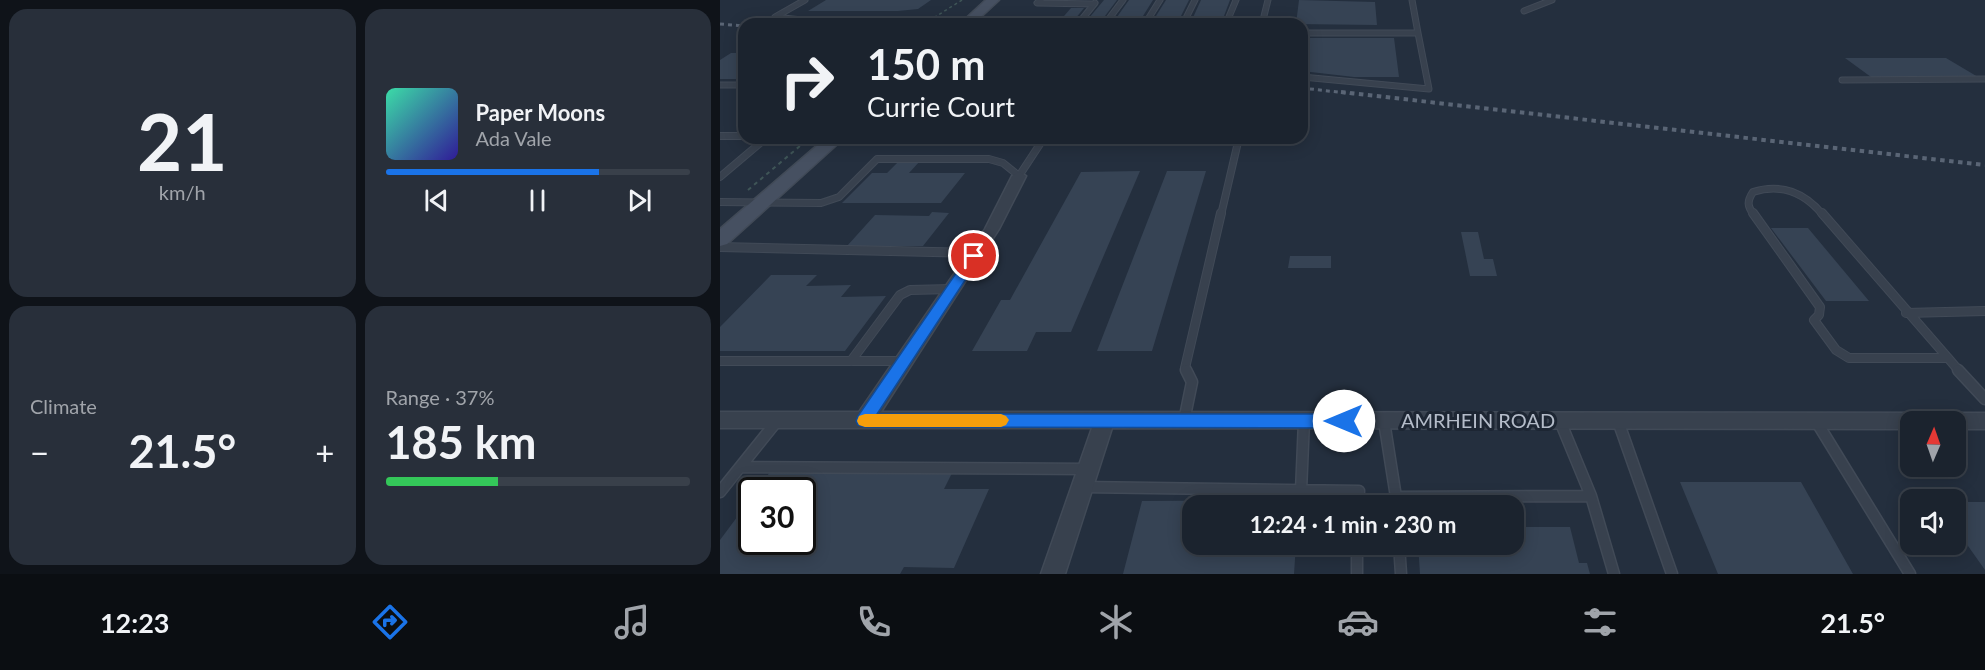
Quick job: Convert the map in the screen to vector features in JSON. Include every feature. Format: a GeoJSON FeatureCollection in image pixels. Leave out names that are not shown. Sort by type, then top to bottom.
{"type":"FeatureCollection","features":[{"type":"Feature","properties":{"kind":"main road"},"geometry":{"type":"LineString","coordinates":[[973,18],[993,0]]}},
{"type":"Feature","properties":{"kind":"main road"},"geometry":{"type":"LineString","coordinates":[[720,240],[829,144]]}},
{"type":"Feature","properties":{"kind":"street"},"geometry":{"type":"LineString","coordinates":[[864,421],[992,229],[1019,176]]}},
{"type":"Feature","properties":{"kind":"street","name":"AMRHEIN ROAD"},"geometry":{"type":"LineString","coordinates":[[720,420],[1985,421]]}},
{"type":"Feature","properties":{"kind":"street"},"geometry":{"type":"LineString","coordinates":[[1053,574],[1105,420]]}},
{"type":"Feature","properties":{"kind":"lane"},"geometry":{"type":"LineString","coordinates":[[784,18],[775,17],[805,0]]}},
{"type":"Feature","properties":{"kind":"lane"},"geometry":{"type":"LineString","coordinates":[[1041,0],[1038,3],[1096,2]]}},
{"type":"Feature","properties":{"kind":"lane"},"geometry":{"type":"LineString","coordinates":[[1110,18],[1123,0]]}},
{"type":"Feature","properties":{"kind":"lane"},"geometry":{"type":"LineString","coordinates":[[1149,18],[1160,0]]}},
{"type":"Feature","properties":{"kind":"lane"},"geometry":{"type":"LineString","coordinates":[[1186,18],[1195,0]]}},
{"type":"Feature","properties":{"kind":"lane"},"geometry":{"type":"LineString","coordinates":[[1228,18],[1236,0]]}},
{"type":"Feature","properties":{"kind":"lane"},"geometry":{"type":"LineString","coordinates":[[1264,18],[1268,0]]}},
{"type":"Feature","properties":{"kind":"lane"},"geometry":{"type":"LineString","coordinates":[[1308,78],[1429,89],[1413,0]]}},
{"type":"Feature","properties":{"kind":"lane"},"geometry":{"type":"LineString","coordinates":[[1524,11],[1552,0]]}},
{"type":"Feature","properties":{"kind":"lane"},"geometry":{"type":"LineString","coordinates":[[1083,18],[1096,2]]}},
{"type":"Feature","properties":{"kind":"lane"},"geometry":{"type":"LineString","coordinates":[[1308,33],[1418,33]]}},
{"type":"Feature","properties":{"kind":"lane"},"geometry":{"type":"LineString","coordinates":[[1842,80],[1985,80]]}},
{"type":"Feature","properties":{"kind":"lane"},"geometry":{"type":"LineString","coordinates":[[720,85],[738,85]]}},
{"type":"Feature","properties":{"kind":"lane"},"geometry":{"type":"LineString","coordinates":[[720,136],[738,136]]}},
{"type":"Feature","properties":{"kind":"lane"},"geometry":{"type":"LineString","coordinates":[[720,177],[759,144]]}},
{"type":"Feature","properties":{"kind":"lane"},"geometry":{"type":"LineString","coordinates":[[720,202],[821,203],[839,197],[877,159],[989,159],[1003,163],[1019,176],[1040,144]]}},
{"type":"Feature","properties":{"kind":"lane"},"geometry":{"type":"LineString","coordinates":[[1184,421],[1192,382],[1185,368],[1238,144]]}},
{"type":"Feature","properties":{"kind":"lane"},"geometry":{"type":"LineString","coordinates":[[1948,358],[1850,358],[1836,350],[1814,320],[1819,315],[1820,307],[1749,207],[1748,200],[1753,192],[1765,187],[1787,189],[1800,194],[1814,204],[1906,313],[1948,358],[1985,399]]}},
{"type":"Feature","properties":{"kind":"lane"},"geometry":{"type":"LineString","coordinates":[[720,247],[976,253]]}},
{"type":"Feature","properties":{"kind":"lane"},"geometry":{"type":"LineString","coordinates":[[851,361],[900,296],[910,290],[952,289]]}},
{"type":"Feature","properties":{"kind":"lane"},"geometry":{"type":"LineString","coordinates":[[1906,313],[1985,311]]}},
{"type":"Feature","properties":{"kind":"lane"},"geometry":{"type":"LineString","coordinates":[[720,361],[904,361]]}},
{"type":"Feature","properties":{"kind":"lane"},"geometry":{"type":"LineString","coordinates":[[720,492],[777,420]]}},
{"type":"Feature","properties":{"kind":"lane"},"geometry":{"type":"LineString","coordinates":[[1301,491],[1304,421]]}},
{"type":"Feature","properties":{"kind":"lane"},"geometry":{"type":"LineString","coordinates":[[1383,421],[1395,495]]}},
{"type":"Feature","properties":{"kind":"lane"},"geometry":{"type":"LineString","coordinates":[[1560,421],[1591,496],[1614,574]]}},
{"type":"Feature","properties":{"kind":"lane"},"geometry":{"type":"LineString","coordinates":[[1618,421],[1672,574]]}},
{"type":"Feature","properties":{"kind":"lane"},"geometry":{"type":"LineString","coordinates":[[1816,421],[1910,574]]}},
{"type":"Feature","properties":{"kind":"lane"},"geometry":{"type":"LineString","coordinates":[[740,467],[1085,478],[1301,491],[1359,491],[1359,495]]}},
{"type":"Feature","properties":{"kind":"lane"},"geometry":{"type":"LineString","coordinates":[[1524,498],[1591,496]]}},
{"type":"Feature","properties":{"kind":"lane"},"geometry":{"type":"LineString","coordinates":[[1357,555],[1357,574]]}},
{"type":"Feature","properties":{"kind":"lane"},"geometry":{"type":"LineString","coordinates":[[1400,555],[1401,574]]}},
{"type":"Feature","properties":{"kind":"path"},"geometry":{"type":"LineString","coordinates":[[934,18],[962,0]]}},
{"type":"Feature","properties":{"kind":"path"},"geometry":{"type":"LineString","coordinates":[[744,193],[803,144]]}},
{"type":"Feature","properties":{"kind":"building"},"geometry":{"type":"Polygon","coordinates":[[[826,0],[931,0],[918,9],[898,11],[808,11],[826,0]]]}},
{"type":"Feature","properties":{"kind":"building"},"geometry":{"type":"Polygon","coordinates":[[[1104,0],[1117,0],[1104,18],[1089,18],[1104,0]]]}},
{"type":"Feature","properties":{"kind":"building"},"geometry":{"type":"Polygon","coordinates":[[[1129,0],[1153,0],[1142,18],[1116,18],[1129,0]]]}},
{"type":"Feature","properties":{"kind":"building"},"geometry":{"type":"Polygon","coordinates":[[[1166,0],[1189,0],[1180,18],[1155,18],[1166,0]]]}},
{"type":"Feature","properties":{"kind":"building"},"geometry":{"type":"Polygon","coordinates":[[[1201,0],[1230,0],[1223,18],[1193,18],[1201,0]]]}},
{"type":"Feature","properties":{"kind":"building"},"geometry":{"type":"Polygon","coordinates":[[[1299,0],[1375,2],[1377,25],[1308,24],[1308,18],[1297,18],[1299,0]]]}},
{"type":"Feature","properties":{"kind":"building"},"geometry":{"type":"Polygon","coordinates":[[[1071,8],[1084,8],[1076,18],[1062,18],[1071,8]]]}},
{"type":"Feature","properties":{"kind":"building"},"geometry":{"type":"Polygon","coordinates":[[[1308,38],[1394,38],[1399,77],[1354,77],[1308,72],[1308,38]]]}},
{"type":"Feature","properties":{"kind":"building"},"geometry":{"type":"Polygon","coordinates":[[[731,53],[738,53],[738,79],[720,79],[720,60],[731,53]]]}},
{"type":"Feature","properties":{"kind":"building"},"geometry":{"type":"Polygon","coordinates":[[[1845,58],[1946,58],[1978,77],[1871,77],[1845,58]]]}},
{"type":"Feature","properties":{"kind":"building"},"geometry":{"type":"Polygon","coordinates":[[[899,161],[920,161],[909,173],[965,173],[941,203],[842,203],[872,173],[887,173],[899,161]]]}},
{"type":"Feature","properties":{"kind":"building"},"geometry":{"type":"Polygon","coordinates":[[[1140,171],[1071,332],[1036,332],[1027,351],[972,351],[1001,300],[1010,300],[1081,172],[1140,171]]]}},
{"type":"Feature","properties":{"kind":"building"},"geometry":{"type":"Polygon","coordinates":[[[1167,171],[1206,171],[1152,351],[1097,351],[1167,171]]]}},
{"type":"Feature","properties":{"kind":"building"},"geometry":{"type":"Polygon","coordinates":[[[932,212],[949,213],[923,246],[847,246],[875,215],[929,216],[932,212]]]}},
{"type":"Feature","properties":{"kind":"building"},"geometry":{"type":"Polygon","coordinates":[[[1771,228],[1808,228],[1869,301],[1826,301],[1771,228]]]}},
{"type":"Feature","properties":{"kind":"building"},"geometry":{"type":"Polygon","coordinates":[[[1461,232],[1478,232],[1484,259],[1493,259],[1497,276],[1470,276],[1461,232]]]}},
{"type":"Feature","properties":{"kind":"building"},"geometry":{"type":"Polygon","coordinates":[[[1290,256],[1331,256],[1331,268],[1288,268],[1290,256]]]}},
{"type":"Feature","properties":{"kind":"building"},"geometry":{"type":"Polygon","coordinates":[[[771,275],[817,275],[806,286],[851,285],[841,297],[886,296],[845,351],[720,351],[720,327],[771,275]]]}},
{"type":"Feature","properties":{"kind":"building"},"geometry":{"type":"Polygon","coordinates":[[[770,472],[952,473],[944,489],[989,489],[954,568],[904,567],[900,574],[720,574],[720,540],[738,516],[738,555],[816,555],[816,477],[766,477],[770,472]]]}},
{"type":"Feature","properties":{"kind":"building"},"geometry":{"type":"Polygon","coordinates":[[[1680,482],[1801,482],[1853,574],[1718,574],[1680,482]]]}},
{"type":"Feature","properties":{"kind":"building"},"geometry":{"type":"Polygon","coordinates":[[[1142,501],[1182,501],[1182,555],[1295,555],[1294,574],[1123,574],[1142,501]]]}},
{"type":"Feature","properties":{"kind":"building"},"geometry":{"type":"Polygon","coordinates":[[[1966,502],[1985,502],[1985,570],[1966,543],[1966,502]]]}},
{"type":"Feature","properties":{"kind":"building"},"geometry":{"type":"Polygon","coordinates":[[[1524,527],[1570,527],[1579,563],[1587,563],[1590,574],[1420,574],[1419,555],[1524,555],[1524,527]]]}},
{"type":"Feature","properties":{"kind":"railway"},"geometry":{"type":"LineString","coordinates":[[720,24],[738,26]]}},
{"type":"Feature","properties":{"kind":"railway"},"geometry":{"type":"LineString","coordinates":[[1308,89],[1355,94]]}},
{"type":"Feature","properties":{"kind":"railway"},"geometry":{"type":"LineString","coordinates":[[1341,92],[1985,165]]}},
{"type":"Feature","properties":{"kind":"slow traffic"},"geometry":{"type":"LineString","coordinates":[[865,421],[1001,420]]}},
{"type":"Feature","properties":{"kind":"route"},"geometry":{"type":"LineString","coordinates":[[974,256],[864,421],[1344,421]]}}]}
